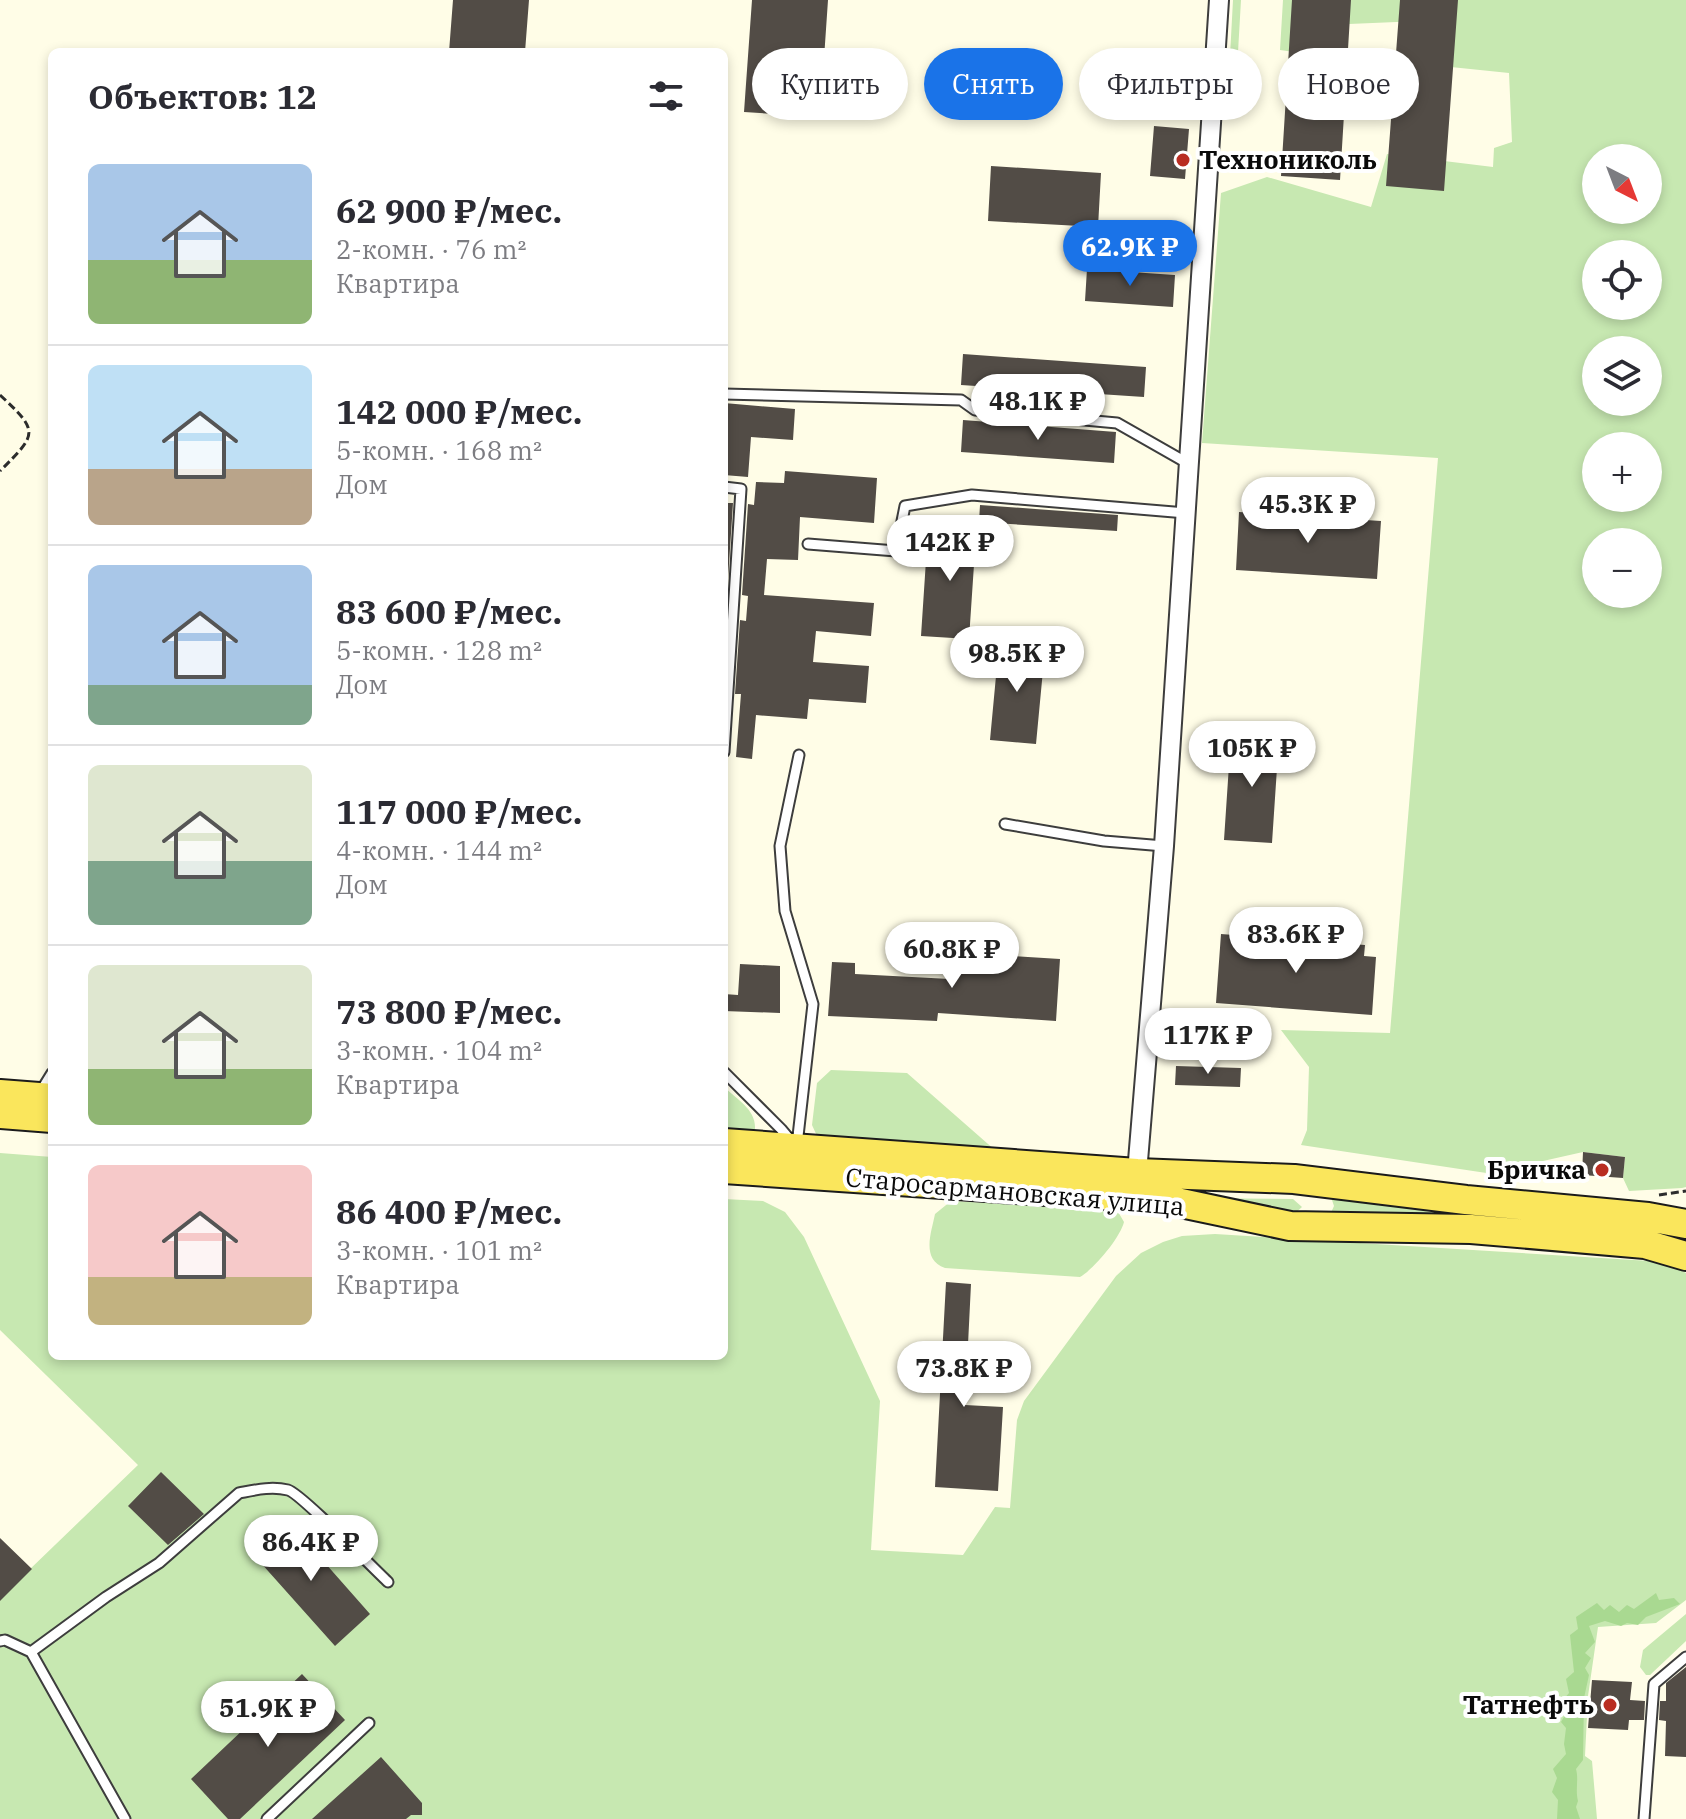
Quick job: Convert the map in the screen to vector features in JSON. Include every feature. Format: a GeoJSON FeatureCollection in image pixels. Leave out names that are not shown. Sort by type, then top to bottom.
{"type":"FeatureCollection","features":[{"type":"Feature","properties":{"kind":"main road"},"geometry":{"type":"LineString","coordinates":[[0,1094],[48,1096]]}},
{"type":"Feature","properties":{"kind":"main road"},"geometry":{"type":"LineString","coordinates":[[0,1114],[48,1096]]}},
{"type":"Feature","properties":{"kind":"main road","name":"Старосармановская улица"},"geometry":{"type":"LineString","coordinates":[[728,1143],[1137,1173],[1294,1179],[1466,1200],[1648,1217]]}},
{"type":"Feature","properties":{"kind":"main road","name":"Старосармановская улица"},"geometry":{"type":"LineString","coordinates":[[728,1169],[1162,1199],[1290,1226],[1471,1229],[1645,1244],[1686,1256]]}},
{"type":"Feature","properties":{"kind":"main road"},"geometry":{"type":"LineString","coordinates":[[1290,1226],[1309,1210],[1312,1203],[1307,1188],[1294,1179]]}},
{"type":"Feature","properties":{"kind":"main road"},"geometry":{"type":"LineString","coordinates":[[1648,1217],[1686,1214]]}},
{"type":"Feature","properties":{"kind":"main road"},"geometry":{"type":"LineString","coordinates":[[1648,1217],[1686,1224]]}},
{"type":"Feature","properties":{"kind":"street"},"geometry":{"type":"LineString","coordinates":[[1137,1173],[1164,846],[1219,0]]}},
{"type":"Feature","properties":{"kind":"lane"},"geometry":{"type":"LineString","coordinates":[[728,394],[961,400],[975,410],[1117,423],[1189,464]]}},
{"type":"Feature","properties":{"kind":"lane"},"geometry":{"type":"LineString","coordinates":[[728,487],[741,489],[728,690]]}},
{"type":"Feature","properties":{"kind":"lane"},"geometry":{"type":"LineString","coordinates":[[808,544],[896,551],[905,506],[972,495],[1186,513]]}},
{"type":"Feature","properties":{"kind":"lane"},"geometry":{"type":"LineString","coordinates":[[796,1148],[813,1004],[785,911],[780,846],[799,755]]}},
{"type":"Feature","properties":{"kind":"lane"},"geometry":{"type":"LineString","coordinates":[[1005,824],[1104,841],[1164,846]]}},
{"type":"Feature","properties":{"kind":"lane"},"geometry":{"type":"LineString","coordinates":[[728,1076],[796,1148]]}},
{"type":"Feature","properties":{"kind":"lane"},"geometry":{"type":"LineString","coordinates":[[31,1652],[159,1563],[239,1493],[254,1490],[292,1491],[388,1582]]}},
{"type":"Feature","properties":{"kind":"lane"},"geometry":{"type":"LineString","coordinates":[[0,1641],[5,1640],[31,1652],[125,1819]]}},
{"type":"Feature","properties":{"kind":"lane"},"geometry":{"type":"LineString","coordinates":[[1644,1819],[1654,1684],[1686,1657]]}},
{"type":"Feature","properties":{"kind":"lane"},"geometry":{"type":"LineString","coordinates":[[267,1819],[369,1723]]}},
{"type":"Feature","properties":{"kind":"path"},"geometry":{"type":"LineString","coordinates":[[0,395],[25,418],[30,432],[26,445],[0,471]]}},
{"type":"Feature","properties":{"kind":"green space"},"geometry":{"type":"Polygon","coordinates":[[[1233,0],[1241,0],[1238,48],[1230,48],[1233,0]]]}},
{"type":"Feature","properties":{"kind":"green space"},"geometry":{"type":"Polygon","coordinates":[[[1283,0],[1686,0],[1686,1187],[1629,1191],[1623,1178],[1625,1157],[1583,1152],[1543,1161],[1540,1181],[1301,1145],[1307,1130],[1309,1067],[1281,1030],[1390,1033],[1438,458],[1202,443],[1221,193],[1267,177],[1371,207],[1387,154],[1493,167],[1494,148],[1512,142],[1509,73],[1419,64],[1419,48],[1415,48],[1420,21],[1349,24],[1345,48],[1280,48],[1283,0]]]}},
{"type":"Feature","properties":{"kind":"green space"},"geometry":{"type":"Polygon","coordinates":[[[831,1070],[907,1073],[996,1151],[817,1136],[812,1125],[817,1083],[831,1070]]]}},
{"type":"Feature","properties":{"kind":"green space"},"geometry":{"type":"Polygon","coordinates":[[[728,1090],[751,1113],[754,1135],[728,1138],[728,1090]]]}},
{"type":"Feature","properties":{"kind":"green space"},"geometry":{"type":"Polygon","coordinates":[[[0,1153],[48,1157],[48,1360],[728,1360],[728,1199],[763,1201],[785,1212],[804,1237],[880,1401],[871,1550],[963,1555],[995,1507],[1010,1508],[1017,1420],[1024,1401],[1116,1276],[1141,1253],[1163,1242],[1182,1236],[1215,1234],[1666,1262],[1686,1273],[1686,1600],[1656,1623],[1598,1627],[1588,1696],[1585,1756],[1592,1761],[1597,1819],[0,1819],[0,1598],[138,1465],[0,1330],[0,1153]]]}},
{"type":"Feature","properties":{"kind":"green space"},"geometry":{"type":"Polygon","coordinates":[[[1330,1194],[1459,1217],[1329,1217],[1334,1206],[1330,1194]]]}},
{"type":"Feature","properties":{"kind":"green space"},"geometry":{"type":"Polygon","coordinates":[[[1178,1198],[1293,1199],[1302,1207],[1293,1215],[1178,1198]]]}},
{"type":"Feature","properties":{"kind":"green space"},"geometry":{"type":"Polygon","coordinates":[[[951,1201],[1117,1210],[1124,1222],[1106,1252],[1080,1277],[945,1268],[933,1259],[930,1238],[935,1214],[951,1201]]]}},
{"type":"Feature","properties":{"kind":"green space"},"geometry":{"type":"Polygon","coordinates":[[[1656,1593],[1659,1600],[1674,1598],[1680,1604],[1646,1617],[1638,1625],[1627,1623],[1621,1626],[1605,1621],[1589,1626],[1595,1642],[1585,1653],[1591,1658],[1585,1668],[1589,1675],[1584,1698],[1583,1760],[1576,1769],[1576,1807],[1580,1819],[1557,1819],[1558,1800],[1552,1792],[1557,1778],[1553,1769],[1566,1754],[1566,1728],[1561,1722],[1568,1710],[1563,1700],[1569,1693],[1566,1679],[1574,1672],[1570,1635],[1578,1629],[1576,1617],[1597,1603],[1604,1610],[1610,1605],[1619,1612],[1627,1605],[1634,1609],[1656,1593]]]}},
{"type":"Feature","properties":{"kind":"green space"},"geometry":{"type":"Polygon","coordinates":[[[1686,1614],[1686,1641],[1650,1675],[1646,1675],[1640,1667],[1643,1650],[1686,1614]]]}},
{"type":"Feature","properties":{"kind":"building"},"geometry":{"type":"Polygon","coordinates":[[[453,0],[529,0],[525,48],[449,48],[453,0]]]}},
{"type":"Feature","properties":{"kind":"building"},"geometry":{"type":"Polygon","coordinates":[[[752,0],[828,0],[825,48],[752,48],[752,113],[744,112],[752,0]]]}},
{"type":"Feature","properties":{"kind":"building"},"geometry":{"type":"Polygon","coordinates":[[[1292,0],[1351,0],[1348,48],[1289,48],[1292,0]]]}},
{"type":"Feature","properties":{"kind":"building"},"geometry":{"type":"Polygon","coordinates":[[[1400,0],[1458,0],[1444,191],[1386,186],[1391,120],[1419,120],[1419,48],[1396,48],[1400,0]]]}},
{"type":"Feature","properties":{"kind":"building"},"geometry":{"type":"Polygon","coordinates":[[[1284,120],[1344,120],[1340,180],[1281,176],[1284,120]]]}},
{"type":"Feature","properties":{"kind":"building"},"geometry":{"type":"Polygon","coordinates":[[[1154,126],[1189,129],[1185,179],[1150,176],[1154,126]]]}},
{"type":"Feature","properties":{"kind":"building"},"geometry":{"type":"Polygon","coordinates":[[[991,166],[1101,173],[1098,227],[988,221],[991,166]]]}},
{"type":"Feature","properties":{"kind":"building"},"geometry":{"type":"Polygon","coordinates":[[[1087,269],[1175,275],[1173,307],[1085,301],[1087,269]]]}},
{"type":"Feature","properties":{"kind":"building"},"geometry":{"type":"Polygon","coordinates":[[[963,354],[1146,367],[1144,397],[961,385],[963,354]]]}},
{"type":"Feature","properties":{"kind":"building"},"geometry":{"type":"Polygon","coordinates":[[[728,403],[795,409],[793,440],[751,437],[748,477],[728,475],[728,403]]]}},
{"type":"Feature","properties":{"kind":"building"},"geometry":{"type":"Polygon","coordinates":[[[963,420],[1116,432],[1114,463],[961,452],[963,420]]]}},
{"type":"Feature","properties":{"kind":"building"},"geometry":{"type":"Polygon","coordinates":[[[785,471],[877,478],[874,523],[800,517],[798,560],[767,559],[764,595],[874,603],[871,636],[816,631],[813,662],[869,666],[866,703],[809,699],[807,719],[756,715],[752,759],[736,757],[741,694],[735,694],[740,620],[746,621],[748,596],[742,595],[748,504],[754,505],[756,482],[784,483],[785,471]]]}},
{"type":"Feature","properties":{"kind":"building"},"geometry":{"type":"Polygon","coordinates":[[[728,503],[733,503],[728,579],[728,503]]]}},
{"type":"Feature","properties":{"kind":"building"},"geometry":{"type":"Polygon","coordinates":[[[980,505],[1118,515],[1117,531],[979,522],[980,505]]]}},
{"type":"Feature","properties":{"kind":"building"},"geometry":{"type":"Polygon","coordinates":[[[1239,512],[1381,521],[1377,579],[1236,570],[1239,512]]]}},
{"type":"Feature","properties":{"kind":"building"},"geometry":{"type":"Polygon","coordinates":[[[948,518],[977,520],[969,639],[921,636],[927,545],[946,546],[948,518]]]}},
{"type":"Feature","properties":{"kind":"building"},"geometry":{"type":"Polygon","coordinates":[[[999,644],[1045,649],[1036,744],[990,740],[999,644]]]}},
{"type":"Feature","properties":{"kind":"building"},"geometry":{"type":"Polygon","coordinates":[[[1231,735],[1279,738],[1272,843],[1224,840],[1231,735]]]}},
{"type":"Feature","properties":{"kind":"building"},"geometry":{"type":"Polygon","coordinates":[[[1221,934],[1365,945],[1364,956],[1376,957],[1372,1015],[1216,1003],[1221,934]]]}},
{"type":"Feature","properties":{"kind":"building"},"geometry":{"type":"Polygon","coordinates":[[[952,952],[1060,959],[1056,1021],[938,1013],[937,1021],[828,1016],[832,962],[855,963],[855,974],[950,979],[952,952]]]}},
{"type":"Feature","properties":{"kind":"building"},"geometry":{"type":"Polygon","coordinates":[[[740,964],[780,966],[780,1013],[728,1011],[728,994],[738,995],[740,964]]]}},
{"type":"Feature","properties":{"kind":"building"},"geometry":{"type":"Polygon","coordinates":[[[1176,1066],[1241,1068],[1240,1087],[1175,1085],[1176,1066]]]}},
{"type":"Feature","properties":{"kind":"building"},"geometry":{"type":"Polygon","coordinates":[[[1583,1152],[1625,1157],[1623,1178],[1582,1175],[1583,1152]]]}},
{"type":"Feature","properties":{"kind":"building"},"geometry":{"type":"Polygon","coordinates":[[[946,1282],[971,1284],[965,1405],[1003,1407],[998,1491],[935,1487],[946,1282]]]}},
{"type":"Feature","properties":{"kind":"building"},"geometry":{"type":"Polygon","coordinates":[[[161,1472],[204,1514],[168,1545],[128,1506],[161,1472]]]}},
{"type":"Feature","properties":{"kind":"building"},"geometry":{"type":"Polygon","coordinates":[[[288,1521],[370,1614],[335,1646],[252,1553],[288,1521]]]}},
{"type":"Feature","properties":{"kind":"building"},"geometry":{"type":"Polygon","coordinates":[[[0,1538],[32,1569],[0,1601],[0,1538]]]}},
{"type":"Feature","properties":{"kind":"building"},"geometry":{"type":"Polygon","coordinates":[[[1686,1667],[1686,1757],[1665,1756],[1666,1721],[1659,1720],[1660,1701],[1666,1701],[1666,1683],[1686,1667]]]}},
{"type":"Feature","properties":{"kind":"building"},"geometry":{"type":"Polygon","coordinates":[[[302,1674],[345,1720],[240,1819],[228,1819],[191,1779],[302,1674]]]}},
{"type":"Feature","properties":{"kind":"building"},"geometry":{"type":"Polygon","coordinates":[[[1592,1680],[1632,1682],[1630,1700],[1645,1701],[1644,1720],[1629,1720],[1628,1730],[1588,1728],[1592,1680]]]}},
{"type":"Feature","properties":{"kind":"building"},"geometry":{"type":"Polygon","coordinates":[[[381,1757],[422,1803],[422,1815],[411,1815],[406,1819],[312,1819],[381,1757]]]}},
{"type":"Feature","properties":{"kind":"place","name":"Технониколь"},"geometry":{"type":"Point","coordinates":[1183,160]}},
{"type":"Feature","properties":{"kind":"place","name":"Бричка"},"geometry":{"type":"Point","coordinates":[1602,1170]}},
{"type":"Feature","properties":{"kind":"place","name":"Татнефть"},"geometry":{"type":"Point","coordinates":[1610,1705]}}]}
